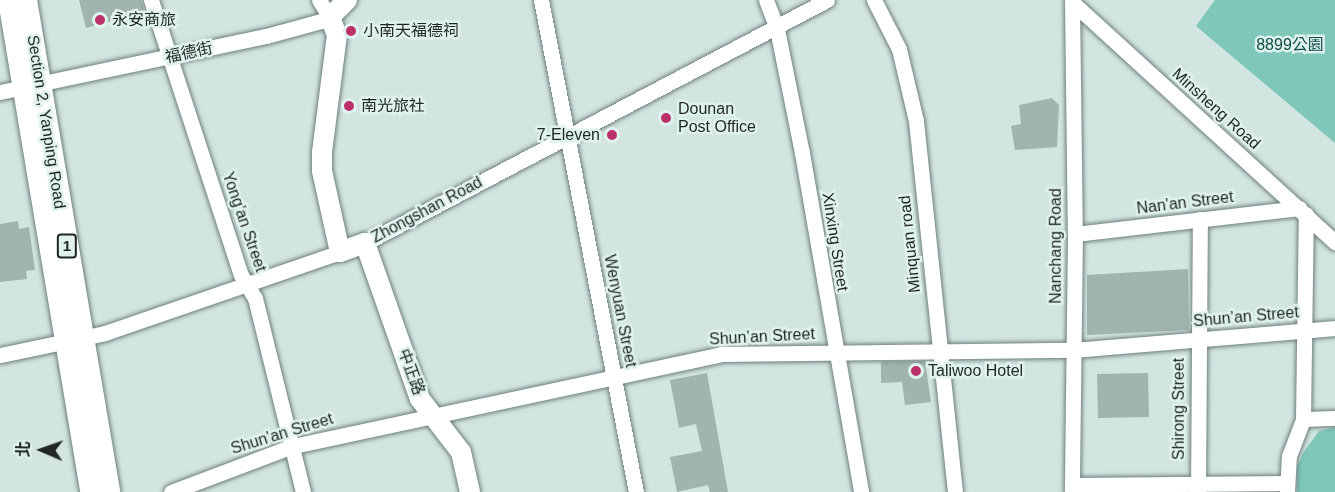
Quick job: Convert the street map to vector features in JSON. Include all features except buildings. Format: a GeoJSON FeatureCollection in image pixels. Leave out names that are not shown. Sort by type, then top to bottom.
{"type":"FeatureCollection","features":[{"type":"Feature","properties":{"kind":"main road","name":"Section 2, Yanping Road"},"geometry":{"type":"LineString","coordinates":[[9,0],[32,86]]}},
{"type":"Feature","properties":{"kind":"main road","name":"Section 2, Yanping Road"},"geometry":{"type":"LineString","coordinates":[[26,0],[32,86],[73,341],[92,492]]}},
{"type":"Feature","properties":{"kind":"main road","name":"福德街"},"geometry":{"type":"LineString","coordinates":[[330,17],[347,0]]}},
{"type":"Feature","properties":{"kind":"main road"},"geometry":{"type":"LineString","coordinates":[[330,17],[337,35],[322,171],[339,252]]}},
{"type":"Feature","properties":{"kind":"main road","name":"Zhongshan Road"},"geometry":{"type":"LineString","coordinates":[[339,252],[365,243]]}},
{"type":"Feature","properties":{"kind":"main road","name":"中正路"},"geometry":{"type":"LineString","coordinates":[[365,243],[420,399],[429,414],[461,452],[470,492]]}},
{"type":"Feature","properties":{"kind":"main road","name":"Section 2, Yanping Road"},"geometry":{"type":"LineString","coordinates":[[73,341],[109,492]]}},
{"type":"Feature","properties":{"kind":"street","name":"Yong’an Street"},"geometry":{"type":"LineString","coordinates":[[151,0],[246,284],[255,298],[303,492]]}},
{"type":"Feature","properties":{"kind":"street"},"geometry":{"type":"LineString","coordinates":[[319,0],[330,17]]}},
{"type":"Feature","properties":{"kind":"street","name":"Wenyuan Street"},"geometry":{"type":"LineString","coordinates":[[541,0],[636,492]]}},
{"type":"Feature","properties":{"kind":"street","name":"Xinxing Street"},"geometry":{"type":"LineString","coordinates":[[766,0],[777,29],[861,492]]}},
{"type":"Feature","properties":{"kind":"street","name":"Zhongshan Road"},"geometry":{"type":"LineString","coordinates":[[365,243],[777,29],[827,0]]}},
{"type":"Feature","properties":{"kind":"street","name":"Minquan road"},"geometry":{"type":"LineString","coordinates":[[874,0],[899,49],[916,121],[955,492]]}},
{"type":"Feature","properties":{"kind":"street","name":"Minsheng Road"},"geometry":{"type":"LineString","coordinates":[[1072,1],[1335,242]]}},
{"type":"Feature","properties":{"kind":"street","name":"Nanchang Road"},"geometry":{"type":"LineString","coordinates":[[1072,1],[1075,234],[1072,489]]}},
{"type":"Feature","properties":{"kind":"street","name":"福德街"},"geometry":{"type":"LineString","coordinates":[[0,92],[266,36],[330,17]]}},
{"type":"Feature","properties":{"kind":"street"},"geometry":{"type":"LineString","coordinates":[[1072,489],[1287,487],[1288,456],[1303,419],[1303,211]]}},
{"type":"Feature","properties":{"kind":"street","name":"Nan'an Street"},"geometry":{"type":"LineString","coordinates":[[1075,234],[1200,219],[1303,211]]}},
{"type":"Feature","properties":{"kind":"street","name":"Shirong Street"},"geometry":{"type":"LineString","coordinates":[[1198,488],[1197,339],[1200,219]]}},
{"type":"Feature","properties":{"kind":"street","name":"Zhongshan Road"},"geometry":{"type":"LineString","coordinates":[[0,355],[73,341],[339,252]]}},
{"type":"Feature","properties":{"kind":"street","name":"Shun’an Street"},"geometry":{"type":"LineString","coordinates":[[171,492],[293,446],[429,414],[721,354],[1073,350],[1335,328]]}},
{"type":"Feature","properties":{"kind":"street"},"geometry":{"type":"LineString","coordinates":[[1303,419],[1335,418]]}},
{"type":"Feature","properties":{"kind":"green space","name":"8899公園"},"geometry":{"type":"Polygon","coordinates":[[[1215,0],[1335,0],[1335,143],[1196,26],[1215,0]]]}},
{"type":"Feature","properties":{"kind":"green space"},"geometry":{"type":"Polygon","coordinates":[[[1335,427],[1335,492],[1297,492],[1297,467],[1303,453],[1319,431],[1335,427]]]}},
{"type":"Feature","properties":{"kind":"place","name":"永安商旅"},"geometry":{"type":"Point","coordinates":[100,20]}},
{"type":"Feature","properties":{"kind":"place","name":"小南天福德祠"},"geometry":{"type":"Point","coordinates":[351,31]}},
{"type":"Feature","properties":{"kind":"place","name":"南光旅社"},"geometry":{"type":"Point","coordinates":[349,106]}},
{"type":"Feature","properties":{"kind":"place","name":"Dounan Post Office"},"geometry":{"type":"Point","coordinates":[666,118]}},
{"type":"Feature","properties":{"kind":"place","name":"7-Eleven"},"geometry":{"type":"Point","coordinates":[612,135]}},
{"type":"Feature","properties":{"kind":"place","name":"Taliwoo Hotel"},"geometry":{"type":"Point","coordinates":[916,371]}}]}
